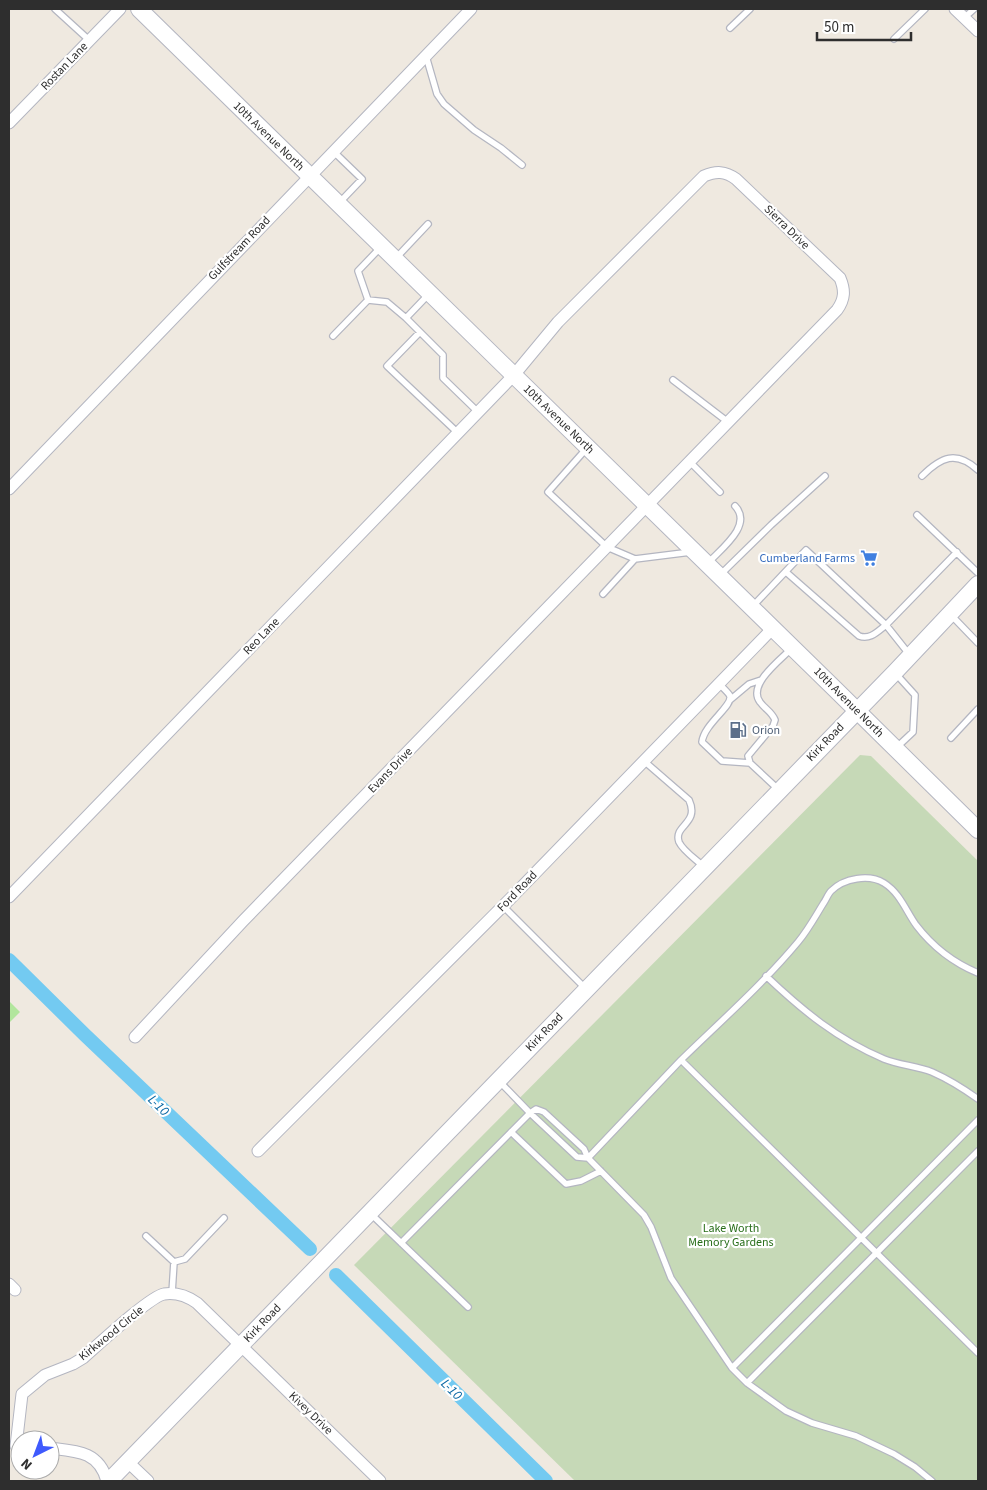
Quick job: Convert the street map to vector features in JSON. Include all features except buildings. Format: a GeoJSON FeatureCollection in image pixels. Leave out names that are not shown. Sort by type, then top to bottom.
{"type":"FeatureCollection","features":[{"type":"Feature","properties":{"kind":"street","name":"Rostan Lane"},"geometry":{"type":"LineString","coordinates":[[9,123],[120,9]]}},
{"type":"Feature","properties":{"kind":"street","name":"10th Avenue North"},"geometry":{"type":"LineString","coordinates":[[139,9],[978,830]]}},
{"type":"Feature","properties":{"kind":"street","name":"Gulfstream Road"},"geometry":{"type":"LineString","coordinates":[[9,489],[471,9]]}},
{"type":"Feature","properties":{"kind":"street"},"geometry":{"type":"LineString","coordinates":[[955,9],[978,31]]}},
{"type":"Feature","properties":{"kind":"street","name":"Sierra Drive"},"geometry":{"type":"LineString","coordinates":[[514,375],[558,322],[704,176],[712,173],[729,174],[736,179],[840,278],[844,286],[844,294],[842,303],[837,310],[647,505]]}},
{"type":"Feature","properties":{"kind":"street","name":"Reo Lane"},"geometry":{"type":"LineString","coordinates":[[9,897],[514,375]]}},
{"type":"Feature","properties":{"kind":"street","name":"Evans Drive"},"geometry":{"type":"LineString","coordinates":[[135,1037],[243,921],[647,505]]}},
{"type":"Feature","properties":{"kind":"street","name":"Kirk Road"},"geometry":{"type":"LineString","coordinates":[[108,1481],[895,672],[978,584]]}},
{"type":"Feature","properties":{"kind":"street","name":"Ford Road"},"geometry":{"type":"LineString","coordinates":[[258,1151],[503,906],[773,628]]}},
{"type":"Feature","properties":{"kind":"street"},"geometry":{"type":"LineString","coordinates":[[172,1293],[197,1303],[240,1346]]}},
{"type":"Feature","properties":{"kind":"street","name":"Kirkwood Circle"},"geometry":{"type":"LineString","coordinates":[[17,1430],[22,1394],[45,1375],[73,1364],[82,1358],[155,1297],[172,1293]]}},
{"type":"Feature","properties":{"kind":"street","name":"Kivey Drive"},"geometry":{"type":"LineString","coordinates":[[240,1346],[380,1481]]}},
{"type":"Feature","properties":{"kind":"street"},"geometry":{"type":"LineString","coordinates":[[60,1450],[86,1454],[100,1465],[108,1481]]}},
{"type":"Feature","properties":{"kind":"street"},"geometry":{"type":"LineString","coordinates":[[128,1462],[148,1481]]}},
{"type":"Feature","properties":{"kind":"lane"},"geometry":{"type":"LineString","coordinates":[[55,9],[90,40]]}},
{"type":"Feature","properties":{"kind":"lane"},"geometry":{"type":"LineString","coordinates":[[730,28],[750,9]]}},
{"type":"Feature","properties":{"kind":"lane"},"geometry":{"type":"LineString","coordinates":[[894,39],[925,9]]}},
{"type":"Feature","properties":{"kind":"lane"},"geometry":{"type":"LineString","coordinates":[[964,18],[974,9]]}},
{"type":"Feature","properties":{"kind":"lane"},"geometry":{"type":"LineString","coordinates":[[426,56],[437,94],[444,104],[474,130],[522,164]]}},
{"type":"Feature","properties":{"kind":"lane"},"geometry":{"type":"LineString","coordinates":[[333,151],[362,179],[338,204]]}},
{"type":"Feature","properties":{"kind":"lane"},"geometry":{"type":"LineString","coordinates":[[395,259],[428,224]]}},
{"type":"Feature","properties":{"kind":"lane"},"geometry":{"type":"LineString","coordinates":[[368,300],[358,271],[382,246]]}},
{"type":"Feature","properties":{"kind":"lane"},"geometry":{"type":"LineString","coordinates":[[406,318],[430,293]]}},
{"type":"Feature","properties":{"kind":"lane"},"geometry":{"type":"LineString","coordinates":[[368,300],[387,302],[443,355],[443,378],[478,412]]}},
{"type":"Feature","properties":{"kind":"lane"},"geometry":{"type":"LineString","coordinates":[[332,336],[368,300]]}},
{"type":"Feature","properties":{"kind":"lane"},"geometry":{"type":"LineString","coordinates":[[420,332],[387,366],[458,433]]}},
{"type":"Feature","properties":{"kind":"lane"},"geometry":{"type":"LineString","coordinates":[[673,380],[728,422]]}},
{"type":"Feature","properties":{"kind":"lane"},"geometry":{"type":"LineString","coordinates":[[588,447],[548,492],[607,546],[635,559],[695,552]]}},
{"type":"Feature","properties":{"kind":"lane"},"geometry":{"type":"LineString","coordinates":[[922,476],[935,464],[951,458],[966,460],[978,470]]}},
{"type":"Feature","properties":{"kind":"lane"},"geometry":{"type":"LineString","coordinates":[[690,462],[720,492]]}},
{"type":"Feature","properties":{"kind":"lane"},"geometry":{"type":"LineString","coordinates":[[720,576],[770,525],[825,476]]}},
{"type":"Feature","properties":{"kind":"lane"},"geometry":{"type":"LineString","coordinates":[[707,564],[736,533],[741,516],[735,506]]}},
{"type":"Feature","properties":{"kind":"lane"},"geometry":{"type":"LineString","coordinates":[[917,515],[978,573]]}},
{"type":"Feature","properties":{"kind":"lane"},"geometry":{"type":"LineString","coordinates":[[752,607],[806,550],[886,625],[910,655]]}},
{"type":"Feature","properties":{"kind":"lane"},"geometry":{"type":"LineString","coordinates":[[786,572],[859,636],[865,638],[870,637],[886,625],[957,552]]}},
{"type":"Feature","properties":{"kind":"lane"},"geometry":{"type":"LineString","coordinates":[[603,594],[635,559]]}},
{"type":"Feature","properties":{"kind":"lane"},"geometry":{"type":"LineString","coordinates":[[949,614],[978,642]]}},
{"type":"Feature","properties":{"kind":"lane"},"geometry":{"type":"LineString","coordinates":[[779,790],[750,763],[748,756],[773,726],[775,720],[772,714],[760,702],[757,696],[757,688],[761,680],[792,647]]}},
{"type":"Feature","properties":{"kind":"lane"},"geometry":{"type":"LineString","coordinates":[[895,672],[915,695],[913,732],[896,748]]}},
{"type":"Feature","properties":{"kind":"lane"},"geometry":{"type":"LineString","coordinates":[[750,763],[722,761],[702,742],[706,728],[730,700],[749,684],[761,680]]}},
{"type":"Feature","properties":{"kind":"lane"},"geometry":{"type":"LineString","coordinates":[[719,684],[729,695],[730,700]]}},
{"type":"Feature","properties":{"kind":"lane"},"geometry":{"type":"LineString","coordinates":[[951,738],[978,709]]}},
{"type":"Feature","properties":{"kind":"lane"},"geometry":{"type":"LineString","coordinates":[[644,760],[689,800],[693,809],[691,817],[679,832],[679,841],[683,848],[704,867]]}},
{"type":"Feature","properties":{"kind":"lane"},"geometry":{"type":"LineString","coordinates":[[588,1158],[681,1060],[766,976],[808,929],[832,891],[849,881],[860,878],[872,878],[892,888],[916,925],[928,938],[956,962],[978,974]]}},
{"type":"Feature","properties":{"kind":"lane"},"geometry":{"type":"LineString","coordinates":[[503,906],[586,989]]}},
{"type":"Feature","properties":{"kind":"lane"},"geometry":{"type":"LineString","coordinates":[[766,976],[797,1006],[840,1037],[886,1060],[931,1072],[966,1090],[978,1099]]}},
{"type":"Feature","properties":{"kind":"lane"},"geometry":{"type":"LineString","coordinates":[[681,1060],[978,1353]]}},
{"type":"Feature","properties":{"kind":"lane"},"geometry":{"type":"LineString","coordinates":[[498,1080],[577,1157],[588,1158]]}},
{"type":"Feature","properties":{"kind":"lane"},"geometry":{"type":"LineString","coordinates":[[401,1243],[530,1113],[536,1109],[544,1112],[584,1149],[588,1158],[644,1215],[651,1227],[671,1278],[732,1368],[747,1383],[786,1411],[812,1423],[856,1436],[894,1454],[915,1467],[932,1481]]}},
{"type":"Feature","properties":{"kind":"lane"},"geometry":{"type":"LineString","coordinates":[[732,1368],[978,1120]]}},
{"type":"Feature","properties":{"kind":"lane"},"geometry":{"type":"LineString","coordinates":[[512,1132],[566,1184],[601,1171]]}},
{"type":"Feature","properties":{"kind":"lane"},"geometry":{"type":"LineString","coordinates":[[747,1383],[978,1151]]}},
{"type":"Feature","properties":{"kind":"lane"},"geometry":{"type":"LineString","coordinates":[[369,1212],[468,1307]]}},
{"type":"Feature","properties":{"kind":"lane"},"geometry":{"type":"LineString","coordinates":[[174,1262],[185,1259],[224,1218]]}},
{"type":"Feature","properties":{"kind":"lane"},"geometry":{"type":"LineString","coordinates":[[146,1236],[174,1262]]}},
{"type":"Feature","properties":{"kind":"lane"},"geometry":{"type":"LineString","coordinates":[[172,1293],[174,1262]]}},
{"type":"Feature","properties":{"kind":"green space","name":"Lake Worth Memory Gardens"},"geometry":{"type":"Polygon","coordinates":[[[860,755],[871,756],[978,861],[978,1481],[575,1481],[354,1265],[860,755]]]}},
{"type":"Feature","properties":{"kind":"green space"},"geometry":{"type":"Polygon","coordinates":[[[9,1001],[20,1012],[9,1023],[9,1001]]]}},
{"type":"Feature","properties":{"kind":"waterway","name":"L-10"},"geometry":{"type":"LineString","coordinates":[[9,960],[310,1249]]}},
{"type":"Feature","properties":{"kind":"waterway","name":"L-10"},"geometry":{"type":"LineString","coordinates":[[336,1275],[546,1481]]}},
{"type":"Feature","properties":{"kind":"place","name":"Cumberland Farms"},"geometry":{"type":"Point","coordinates":[869,558]}},
{"type":"Feature","properties":{"kind":"place","name":"Orion"},"geometry":{"type":"Point","coordinates":[738,730]}}]}
